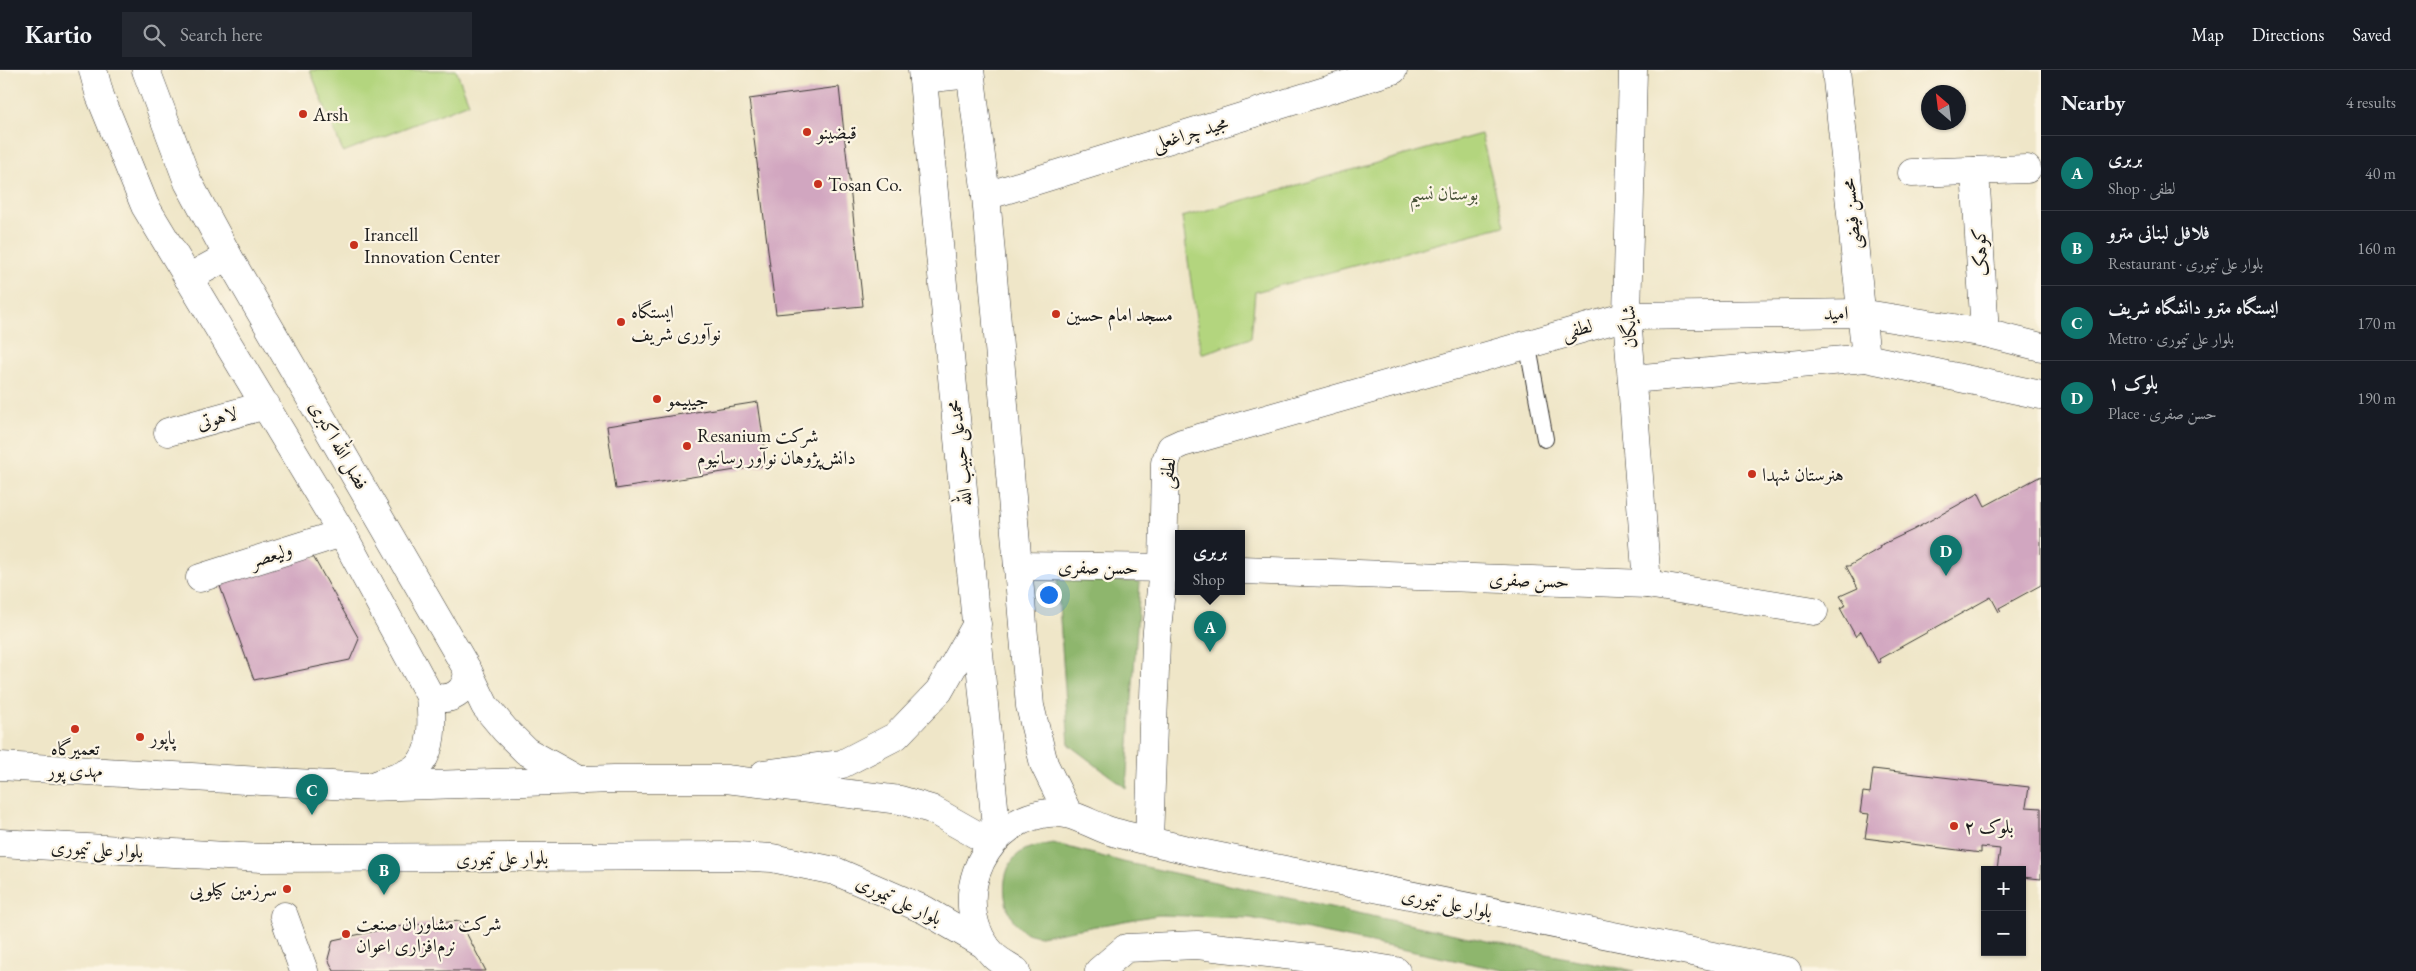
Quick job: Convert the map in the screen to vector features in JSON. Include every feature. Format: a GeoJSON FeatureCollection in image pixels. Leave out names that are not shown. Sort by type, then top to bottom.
{"type":"FeatureCollection","features":[{"type":"Feature","properties":{"kind":"street"},"geometry":{"type":"LineString","coordinates":[[93,70],[100,96],[145,206],[342,533],[430,696],[433,724],[429,743],[416,768],[401,776],[367,787]]}},
{"type":"Feature","properties":{"kind":"street","name":"فضل الله اکبری"},"geometry":{"type":"LineString","coordinates":[[146,70],[188,182],[228,256],[468,671],[485,706],[526,751],[580,781]]}},
{"type":"Feature","properties":{"kind":"street","name":"مجید چراغعلی"},"geometry":{"type":"LineString","coordinates":[[986,196],[1393,70]]}},
{"type":"Feature","properties":{"kind":"street","name":"شایگان"},"geometry":{"type":"LineString","coordinates":[[1633,70],[1627,316],[1647,584]]}},
{"type":"Feature","properties":{"kind":"street","name":"محسن فیضی"},"geometry":{"type":"LineString","coordinates":[[1836,70],[1866,358]]}},
{"type":"Feature","properties":{"kind":"street"},"geometry":{"type":"LineString","coordinates":[[922,74],[970,72],[986,196],[1030,706],[1044,764],[1068,813],[1042,814],[1018,822],[994,840],[977,867],[971,893],[974,920],[999,961]]}},
{"type":"Feature","properties":{"kind":"street","name":"محمدعلی حبیب الله"},"geometry":{"type":"LineString","coordinates":[[922,74],[977,624],[994,840]]}},
{"type":"Feature","properties":{"kind":"street"},"geometry":{"type":"LineString","coordinates":[[1912,173],[2027,169]]}},
{"type":"Feature","properties":{"kind":"street","name":"کوهک"},"geometry":{"type":"LineString","coordinates":[[1975,171],[1985,333]]}},
{"type":"Feature","properties":{"kind":"street"},"geometry":{"type":"LineString","coordinates":[[188,278],[228,256]]}},
{"type":"Feature","properties":{"kind":"street","name":"امید"},"geometry":{"type":"LineString","coordinates":[[1627,316],[1860,312],[1985,333],[2041,346]]}},
{"type":"Feature","properties":{"kind":"street","name":"لطفی"},"geometry":{"type":"LineString","coordinates":[[1149,840],[1156,641],[1171,568],[1165,463],[1170,448],[1527,342],[1627,316]]}},
{"type":"Feature","properties":{"kind":"street"},"geometry":{"type":"LineString","coordinates":[[1632,379],[1866,358],[2041,395]]}},
{"type":"Feature","properties":{"kind":"street","name":"لاهوتی"},"geometry":{"type":"LineString","coordinates":[[168,432],[266,405]]}},
{"type":"Feature","properties":{"kind":"street","name":"ولیعصر"},"geometry":{"type":"LineString","coordinates":[[200,578],[342,533]]}},
{"type":"Feature","properties":{"kind":"street","name":"حسن صفری"},"geometry":{"type":"LineString","coordinates":[[1018,566],[1171,568]]}},
{"type":"Feature","properties":{"kind":"street","name":"حسن صفری"},"geometry":{"type":"LineString","coordinates":[[1245,570],[1647,584],[1814,610]]}},
{"type":"Feature","properties":{"kind":"street"},"geometry":{"type":"LineString","coordinates":[[0,766],[367,787],[726,779],[842,764],[896,736],[939,691],[977,624]]}},
{"type":"Feature","properties":{"kind":"street"},"geometry":{"type":"LineString","coordinates":[[430,696],[441,700],[452,698],[461,692],[467,682],[468,671]]}},
{"type":"Feature","properties":{"kind":"street"},"geometry":{"type":"LineString","coordinates":[[726,779],[900,800],[931,809],[994,840]]}},
{"type":"Feature","properties":{"kind":"street","name":"بلوار علی تیموری"},"geometry":{"type":"LineString","coordinates":[[1068,813],[1109,830],[1211,855],[1787,971]]}},
{"type":"Feature","properties":{"kind":"street","name":"بلوار علی تیموری"},"geometry":{"type":"LineString","coordinates":[[0,843],[261,858],[736,856],[772,858],[835,871],[925,910],[999,961]]}},
{"type":"Feature","properties":{"kind":"street"},"geometry":{"type":"LineString","coordinates":[[284,916],[304,971]]}},
{"type":"Feature","properties":{"kind":"street"},"geometry":{"type":"LineString","coordinates":[[1099,971],[1126,948],[1197,946],[1354,968],[1396,971]]}},
{"type":"Feature","properties":{"kind":"lane"},"geometry":{"type":"LineString","coordinates":[[1527,342],[1545,439]]}},
{"type":"Feature","properties":{"kind":"green space"},"geometry":{"type":"Polygon","coordinates":[[[310,70],[456,70],[469,103],[343,152],[310,70]]]}},
{"type":"Feature","properties":{"kind":"green space","name":"بوستان نسیم"},"geometry":{"type":"Polygon","coordinates":[[[1481,134],[1504,226],[1255,292],[1251,338],[1201,354],[1182,217],[1481,134]]]}},
{"type":"Feature","properties":{"kind":"green space"},"geometry":{"type":"Polygon","coordinates":[[[1057,577],[1140,582],[1126,788],[1069,745],[1057,577]]]}},
{"type":"Feature","properties":{"kind":"green space"},"geometry":{"type":"Polygon","coordinates":[[[1053,843],[1123,862],[1542,953],[1635,971],[1507,971],[1250,918],[1158,915],[1040,936],[1034,935],[1025,932],[1010,915],[1004,891],[1005,879],[1008,868],[1014,858],[1023,851],[1053,843]]]}},
{"type":"Feature","properties":{"kind":"building"},"geometry":{"type":"Polygon","coordinates":[[[839,87],[863,306],[776,314],[749,99],[839,87]]]}},
{"type":"Feature","properties":{"kind":"building","name":"Resanium شرکت دانش‌پژوهان نوآور رسانیوم"},"geometry":{"type":"Polygon","coordinates":[[[758,402],[767,465],[616,489],[607,426],[758,402]]]}},
{"type":"Feature","properties":{"kind":"building"},"geometry":{"type":"Polygon","coordinates":[[[2041,476],[2041,585],[1999,608],[2001,611],[1999,612],[1991,597],[1879,659],[1881,662],[1878,663],[1861,631],[1856,637],[1840,608],[1846,605],[1840,596],[1858,588],[1846,566],[1880,548],[1879,546],[1913,530],[1976,495],[1978,492],[1985,506],[2041,476]]]}},
{"type":"Feature","properties":{"kind":"building"},"geometry":{"type":"Polygon","coordinates":[[[310,551],[359,639],[350,660],[254,680],[217,578],[310,551]]]}},
{"type":"Feature","properties":{"kind":"building","name":"بلوک ۲"},"geometry":{"type":"Polygon","coordinates":[[[1873,769],[2029,787],[2026,807],[2041,808],[2041,879],[2026,877],[2026,866],[1998,866],[2000,849],[1981,847],[1981,853],[1865,838],[1869,814],[1860,813],[1863,792],[1870,793],[1873,769]]]}},
{"type":"Feature","properties":{"kind":"building"},"geometry":{"type":"Polygon","coordinates":[[[460,921],[486,971],[334,971],[328,959],[333,940],[394,927],[460,921]]]}},
{"type":"Feature","properties":{"kind":"place","name":"Arsh"},"geometry":{"type":"Point","coordinates":[303,114]}},
{"type":"Feature","properties":{"kind":"place","name":"قبضینو"},"geometry":{"type":"Point","coordinates":[807,132]}},
{"type":"Feature","properties":{"kind":"place","name":"Tosan Co."},"geometry":{"type":"Point","coordinates":[818,184]}},
{"type":"Feature","properties":{"kind":"place","name":"Irancell Innovation Center"},"geometry":{"type":"Point","coordinates":[354,245]}},
{"type":"Feature","properties":{"kind":"place","name":"مسجد امام حسین"},"geometry":{"type":"Point","coordinates":[1056,314]}},
{"type":"Feature","properties":{"kind":"place","name":"ایستگاه نوآوری شریف"},"geometry":{"type":"Point","coordinates":[621,322]}},
{"type":"Feature","properties":{"kind":"place","name":"جیبیمو"},"geometry":{"type":"Point","coordinates":[657,399]}},
{"type":"Feature","properties":{"kind":"place","name":"Resanium شرکت دانش‌پژوهان نوآور رسانیوم"},"geometry":{"type":"Point","coordinates":[687,446]}},
{"type":"Feature","properties":{"kind":"place","name":"هنرستان شهدا"},"geometry":{"type":"Point","coordinates":[1752,474]}},
{"type":"Feature","properties":{"kind":"place","name":"بلوک ۱"},"geometry":{"type":"Point","coordinates":[1946,576]}},
{"type":"Feature","properties":{"kind":"place","name":"بربری"},"geometry":{"type":"Point","coordinates":[1210,652]}},
{"type":"Feature","properties":{"kind":"place","name":"تعمیرگاه مهدی پور"},"geometry":{"type":"Point","coordinates":[75,729]}},
{"type":"Feature","properties":{"kind":"place","name":"پاپور"},"geometry":{"type":"Point","coordinates":[140,737]}},
{"type":"Feature","properties":{"kind":"place","name":"ایستگاه مترو دانشگاه شریف"},"geometry":{"type":"Point","coordinates":[312,815]}},
{"type":"Feature","properties":{"kind":"place","name":"بلوک ۲"},"geometry":{"type":"Point","coordinates":[1954,826]}},
{"type":"Feature","properties":{"kind":"place","name":"سرزمین کیلویی"},"geometry":{"type":"Point","coordinates":[287,889]}},
{"type":"Feature","properties":{"kind":"place","name":"فلافل لبنانی مترو"},"geometry":{"type":"Point","coordinates":[384,895]}},
{"type":"Feature","properties":{"kind":"place","name":"شرکت مشاوران صنعت نرم‌افزاری اعوان"},"geometry":{"type":"Point","coordinates":[346,934]}}]}
